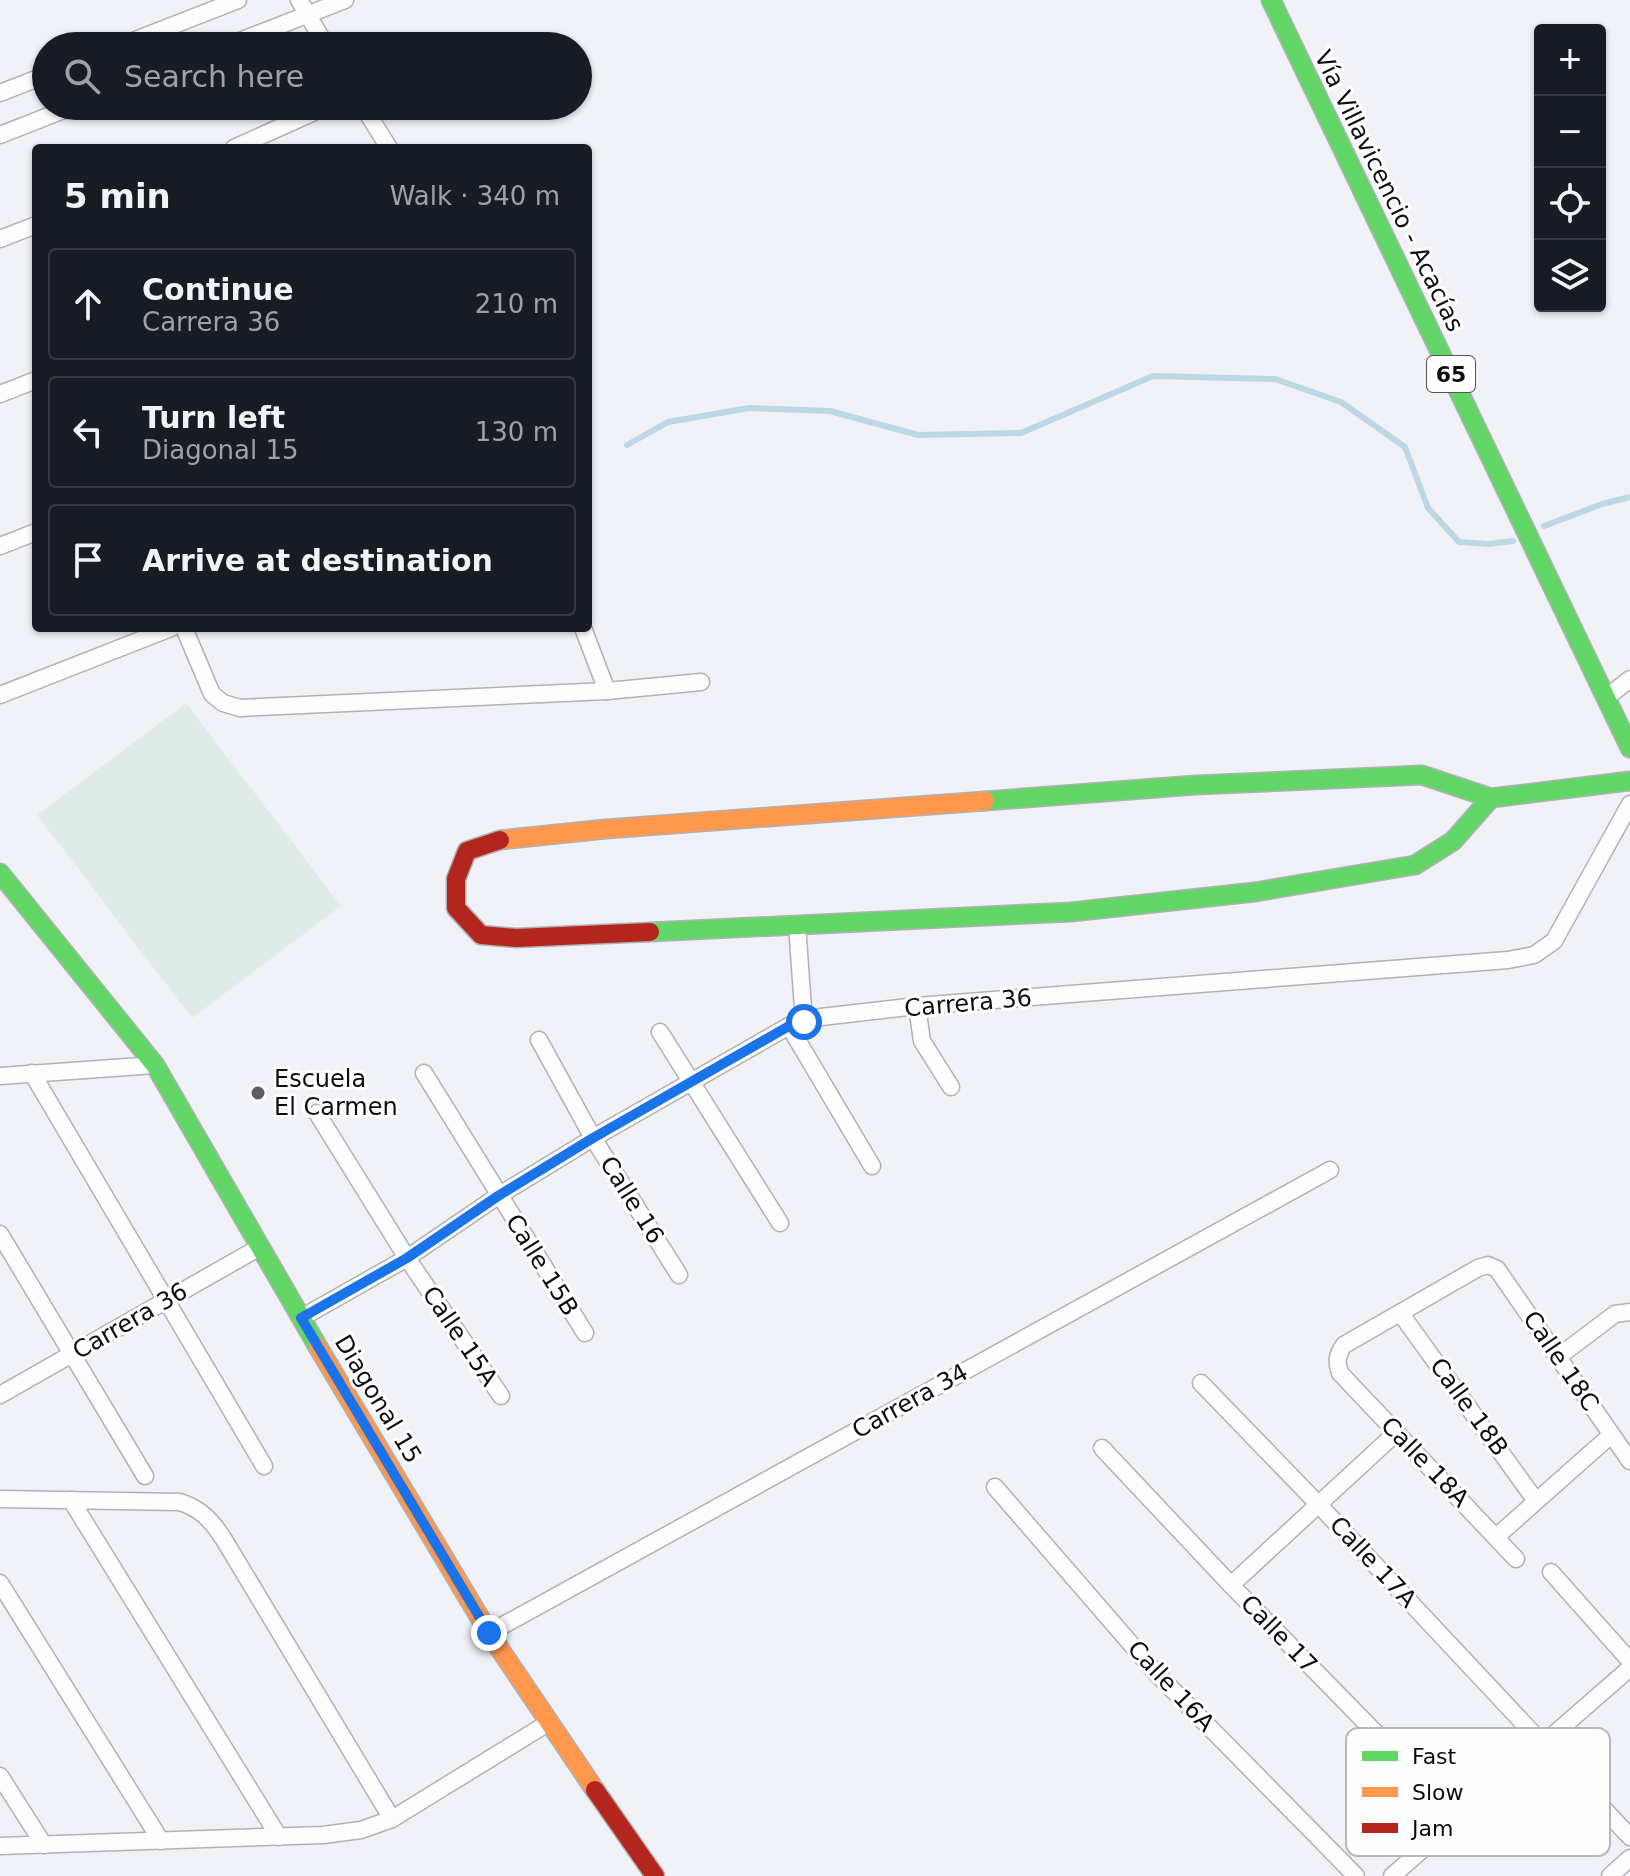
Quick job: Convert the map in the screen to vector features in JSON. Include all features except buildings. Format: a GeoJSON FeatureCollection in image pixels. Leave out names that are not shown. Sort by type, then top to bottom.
{"type":"FeatureCollection","features":[{"type":"Feature","properties":{"kind":"street"},"geometry":{"type":"LineString","coordinates":[[156,32],[238,0]]}},
{"type":"Feature","properties":{"kind":"street"},"geometry":{"type":"LineString","coordinates":[[254,32],[303,7],[345,0]]}},
{"type":"Feature","properties":{"kind":"street","name":"Vía Villavicencio - Acacías"},"geometry":{"type":"LineString","coordinates":[[1271,0],[1630,748]]}},
{"type":"Feature","properties":{"kind":"street"},"geometry":{"type":"LineString","coordinates":[[303,7],[318,32]]}},
{"type":"Feature","properties":{"kind":"street"},"geometry":{"type":"LineString","coordinates":[[0,93],[32,80]]}},
{"type":"Feature","properties":{"kind":"street"},"geometry":{"type":"LineString","coordinates":[[0,135],[38,120]]}},
{"type":"Feature","properties":{"kind":"street"},"geometry":{"type":"LineString","coordinates":[[243,144],[296,120]]}},
{"type":"Feature","properties":{"kind":"street"},"geometry":{"type":"LineString","coordinates":[[372,120],[387,144]]}},
{"type":"Feature","properties":{"kind":"street"},"geometry":{"type":"LineString","coordinates":[[0,239],[32,227]]}},
{"type":"Feature","properties":{"kind":"street"},"geometry":{"type":"LineString","coordinates":[[0,394],[32,382]]}},
{"type":"Feature","properties":{"kind":"street"},"geometry":{"type":"LineString","coordinates":[[0,546],[32,534]]}},
{"type":"Feature","properties":{"kind":"street"},"geometry":{"type":"LineString","coordinates":[[0,695],[161,632]]}},
{"type":"Feature","properties":{"kind":"street"},"geometry":{"type":"LineString","coordinates":[[186,632],[212,694],[223,703],[240,708],[607,691],[701,682]]}},
{"type":"Feature","properties":{"kind":"street"},"geometry":{"type":"LineString","coordinates":[[585,632],[607,691]]}},
{"type":"Feature","properties":{"kind":"street"},"geometry":{"type":"LineString","coordinates":[[1606,698],[1630,679]]}},
{"type":"Feature","properties":{"kind":"street"},"geometry":{"type":"LineString","coordinates":[[1491,798],[1453,841],[1415,865],[1255,892],[1071,912],[516,938],[481,935],[456,908],[456,879],[467,851],[501,840],[606,829],[1196,785],[1422,775],[1491,798],[1630,781]]}},
{"type":"Feature","properties":{"kind":"street","name":"Carrera 36"},"geometry":{"type":"LineString","coordinates":[[301,1318],[407,1258],[498,1196],[593,1138],[796,1024],[821,1017],[917,1006],[1508,960],[1534,955],[1554,941],[1630,804]]}},
{"type":"Feature","properties":{"kind":"street","name":"Diagonal 15"},"geometry":{"type":"LineString","coordinates":[[0,873],[155,1065],[489,1633],[654,1876]]}},
{"type":"Feature","properties":{"kind":"street"},"geometry":{"type":"LineString","coordinates":[[797,925],[796,1024],[872,1166]]}},
{"type":"Feature","properties":{"kind":"street"},"geometry":{"type":"LineString","coordinates":[[917,1006],[922,1041],[951,1087]]}},
{"type":"Feature","properties":{"kind":"street"},"geometry":{"type":"LineString","coordinates":[[660,1032],[780,1223]]}},
{"type":"Feature","properties":{"kind":"street","name":"Calle 16"},"geometry":{"type":"LineString","coordinates":[[539,1040],[593,1138],[679,1275]]}},
{"type":"Feature","properties":{"kind":"street"},"geometry":{"type":"LineString","coordinates":[[0,1076],[155,1065]]}},
{"type":"Feature","properties":{"kind":"street"},"geometry":{"type":"LineString","coordinates":[[32,1073],[264,1466]]}},
{"type":"Feature","properties":{"kind":"street","name":"Calle 15B"},"geometry":{"type":"LineString","coordinates":[[424,1073],[585,1333]]}},
{"type":"Feature","properties":{"kind":"street","name":"Calle 15A"},"geometry":{"type":"LineString","coordinates":[[317,1113],[407,1258],[501,1396]]}},
{"type":"Feature","properties":{"kind":"street","name":"Carrera 34"},"geometry":{"type":"LineString","coordinates":[[489,1633],[1330,1170]]}},
{"type":"Feature","properties":{"kind":"street"},"geometry":{"type":"LineString","coordinates":[[0,1234],[145,1476]]}},
{"type":"Feature","properties":{"kind":"street","name":"Carrera 36"},"geometry":{"type":"LineString","coordinates":[[0,1395],[260,1247]]}},
{"type":"Feature","properties":{"kind":"street","name":"Calle 18C"},"geometry":{"type":"LineString","coordinates":[[1401,1314],[1478,1268],[1488,1265],[1497,1269],[1630,1461]]}},
{"type":"Feature","properties":{"kind":"street"},"geometry":{"type":"LineString","coordinates":[[1558,1357],[1615,1314],[1630,1312]]}},
{"type":"Feature","properties":{"kind":"street","name":"Calle 18A"},"geometry":{"type":"LineString","coordinates":[[1401,1314],[1344,1345],[1336,1363],[1340,1373],[1516,1559]]}},
{"type":"Feature","properties":{"kind":"street","name":"Calle 18B"},"geometry":{"type":"LineString","coordinates":[[1401,1314],[1536,1501]]}},
{"type":"Feature","properties":{"kind":"street","name":"Calle 17A"},"geometry":{"type":"LineString","coordinates":[[1201,1383],[1529,1728]]}},
{"type":"Feature","properties":{"kind":"street"},"geometry":{"type":"LineString","coordinates":[[1231,1585],[1397,1432]]}},
{"type":"Feature","properties":{"kind":"street"},"geometry":{"type":"LineString","coordinates":[[1496,1537],[1611,1435]]}},
{"type":"Feature","properties":{"kind":"street","name":"Calle 17"},"geometry":{"type":"LineString","coordinates":[[1102,1448],[1371,1728]]}},
{"type":"Feature","properties":{"kind":"street","name":"Calle 16A"},"geometry":{"type":"LineString","coordinates":[[995,1487],[1157,1674],[1356,1876]]}},
{"type":"Feature","properties":{"kind":"street"},"geometry":{"type":"LineString","coordinates":[[0,1499],[180,1502],[197,1508],[212,1522],[392,1819]]}},
{"type":"Feature","properties":{"kind":"street"},"geometry":{"type":"LineString","coordinates":[[71,1500],[279,1837]]}},
{"type":"Feature","properties":{"kind":"street"},"geometry":{"type":"LineString","coordinates":[[1551,1572],[1630,1661]]}},
{"type":"Feature","properties":{"kind":"street"},"geometry":{"type":"LineString","coordinates":[[0,1583],[161,1841]]}},
{"type":"Feature","properties":{"kind":"street"},"geometry":{"type":"LineString","coordinates":[[1562,1728],[1630,1668]]}},
{"type":"Feature","properties":{"kind":"street"},"geometry":{"type":"LineString","coordinates":[[0,1846],[279,1837],[361,1830],[392,1819],[548,1723]]}},
{"type":"Feature","properties":{"kind":"street"},"geometry":{"type":"LineString","coordinates":[[0,1776],[44,1845]]}},
{"type":"Feature","properties":{"kind":"street","name":"Calle 17A"},"geometry":{"type":"LineString","coordinates":[[1610,1815],[1630,1837]]}},
{"type":"Feature","properties":{"kind":"street"},"geometry":{"type":"LineString","coordinates":[[1392,1876],[1415,1856]]}},
{"type":"Feature","properties":{"kind":"street"},"geometry":{"type":"LineString","coordinates":[[1610,1876],[1630,1858]]}},
{"type":"Feature","properties":{"kind":"shaded area"},"geometry":{"type":"Polygon","coordinates":[[[186,703],[341,906],[192,1018],[37,815],[186,703]]]}},
{"type":"Feature","properties":{"kind":"waterway"},"geometry":{"type":"LineString","coordinates":[[627,445],[668,422],[749,408],[830,411],[918,435],[1021,433],[1153,376],[1275,379],[1341,402],[1405,447],[1428,508],[1459,542],[1488,544],[1513,541]]}},
{"type":"Feature","properties":{"kind":"waterway"},"geometry":{"type":"LineString","coordinates":[[1544,526],[1630,497]]}},
{"type":"Feature","properties":{"kind":"traffic: fast"},"geometry":{"type":"LineString","coordinates":[[1271,0],[1630,748]]}},
{"type":"Feature","properties":{"kind":"traffic: fast"},"geometry":{"type":"LineString","coordinates":[[985,801],[1196,785],[1422,775],[1491,798],[1630,781]]}},
{"type":"Feature","properties":{"kind":"traffic: fast"},"geometry":{"type":"LineString","coordinates":[[650,932],[1071,912],[1255,892],[1415,865],[1453,841],[1491,798]]}},
{"type":"Feature","properties":{"kind":"traffic: fast"},"geometry":{"type":"LineString","coordinates":[[0,873],[155,1065],[318,1347]]}},
{"type":"Feature","properties":{"kind":"traffic: slow"},"geometry":{"type":"LineString","coordinates":[[500,840],[606,829],[985,801]]}},
{"type":"Feature","properties":{"kind":"traffic: slow"},"geometry":{"type":"LineString","coordinates":[[318,1347],[489,1633],[595,1790]]}},
{"type":"Feature","properties":{"kind":"traffic: jam"},"geometry":{"type":"LineString","coordinates":[[500,840],[467,851],[456,879],[456,908],[481,935],[516,938],[650,932]]}},
{"type":"Feature","properties":{"kind":"traffic: jam"},"geometry":{"type":"LineString","coordinates":[[595,1790],[655,1876]]}},
{"type":"Feature","properties":{"kind":"place","name":"Escuela El Carmen"},"geometry":{"type":"Point","coordinates":[258,1093]}},
{"type":"Feature","properties":{"kind":"route"},"geometry":{"type":"LineString","coordinates":[[489,1633],[301,1318],[407,1258],[498,1196],[593,1138],[789,1026],[804,1022]]}}]}
